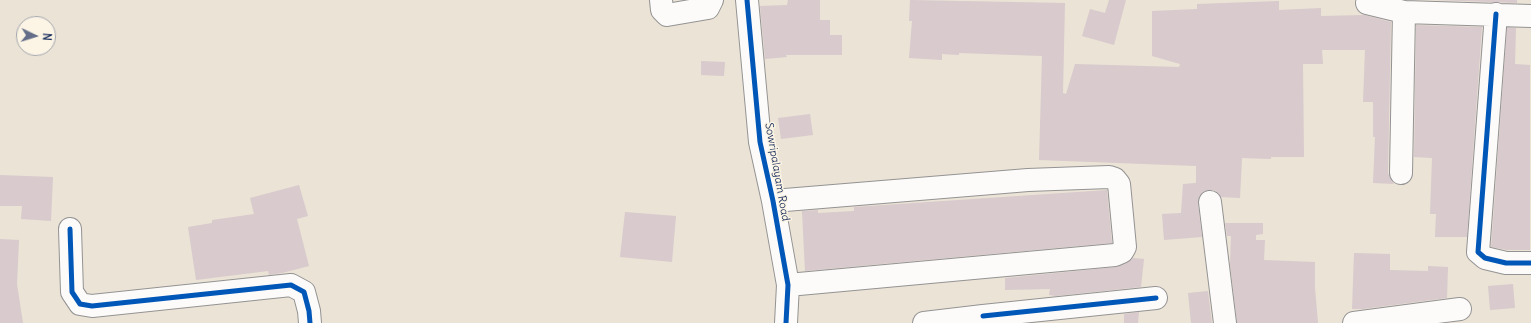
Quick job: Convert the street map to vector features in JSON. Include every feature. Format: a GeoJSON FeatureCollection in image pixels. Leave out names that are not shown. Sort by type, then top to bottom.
{"type":"FeatureCollection","features":[{"type":"Feature","properties":{"kind":"street"},"geometry":{"type":"LineString","coordinates":[[661,0],[662,10],[667,15],[708,8],[712,0]]}},
{"type":"Feature","properties":{"kind":"street","name":"Sowripalayam Road"},"geometry":{"type":"LineString","coordinates":[[747,0],[760,142],[773,201],[788,285],[786,323]]}},
{"type":"Feature","properties":{"kind":"street"},"geometry":{"type":"LineString","coordinates":[[1367,3],[1404,12],[1531,16]]}},
{"type":"Feature","properties":{"kind":"street"},"geometry":{"type":"LineString","coordinates":[[1401,173],[1404,12]]}},
{"type":"Feature","properties":{"kind":"street"},"geometry":{"type":"LineString","coordinates":[[1496,14],[1478,252],[1486,258],[1506,263],[1531,263]]}},
{"type":"Feature","properties":{"kind":"street"},"geometry":{"type":"LineString","coordinates":[[773,201],[1028,180],[1109,177],[1115,179],[1119,184],[1125,247],[1122,252],[1115,256],[788,285]]}},
{"type":"Feature","properties":{"kind":"street"},"geometry":{"type":"LineString","coordinates":[[1210,202],[1225,323]]}},
{"type":"Feature","properties":{"kind":"street"},"geometry":{"type":"LineString","coordinates":[[70,229],[72,292],[80,304],[92,306],[291,285],[304,292],[309,311],[310,323]]}},
{"type":"Feature","properties":{"kind":"street"},"geometry":{"type":"LineString","coordinates":[[924,323],[984,320],[1156,298]]}},
{"type":"Feature","properties":{"kind":"street"},"geometry":{"type":"LineString","coordinates":[[1354,323],[1460,308]]}},
{"type":"Feature","properties":{"kind":"building"},"geometry":{"type":"Polygon","coordinates":[[[788,0],[820,0],[820,20],[830,20],[830,35],[842,35],[842,55],[786,55],[787,57],[765,59],[760,6],[787,5],[788,0]]]}},
{"type":"Feature","properties":{"kind":"building"},"geometry":{"type":"Polygon","coordinates":[[[910,0],[1065,3],[1063,93],[1066,94],[1075,64],[1179,67],[1180,64],[1152,56],[1152,11],[1197,9],[1197,4],[1279,1],[1279,10],[1321,8],[1321,16],[1365,15],[1391,22],[1388,173],[1394,184],[1373,183],[1375,137],[1373,137],[1373,102],[1363,102],[1365,50],[1322,50],[1323,64],[1303,64],[1304,157],[1271,157],[1271,159],[1242,158],[1240,198],[1221,197],[1214,190],[1203,192],[1199,197],[1198,204],[1202,237],[1164,240],[1162,214],[1181,213],[1183,184],[1196,183],[1196,166],[1039,160],[1042,56],[959,53],[959,55],[942,54],[942,60],[909,58],[912,21],[909,21],[910,0]]]}},
{"type":"Feature","properties":{"kind":"building"},"geometry":{"type":"Polygon","coordinates":[[[1109,0],[1126,0],[1114,45],[1082,36],[1090,9],[1105,13],[1109,0]]]}},
{"type":"Feature","properties":{"kind":"building"},"geometry":{"type":"Polygon","coordinates":[[[1434,0],[1517,0],[1517,3],[1434,0]]]}},
{"type":"Feature","properties":{"kind":"building"},"geometry":{"type":"Polygon","coordinates":[[[1416,25],[1482,27],[1467,237],[1435,237],[1436,214],[1430,214],[1432,158],[1414,157],[1416,25]]]}},
{"type":"Feature","properties":{"kind":"building"},"geometry":{"type":"Polygon","coordinates":[[[1507,28],[1516,28],[1515,64],[1530,65],[1530,250],[1507,250],[1491,247],[1507,28]]]}},
{"type":"Feature","properties":{"kind":"building"},"geometry":{"type":"Polygon","coordinates":[[[701,61],[725,62],[724,76],[701,75],[701,61]]]}},
{"type":"Feature","properties":{"kind":"building"},"geometry":{"type":"Polygon","coordinates":[[[810,114],[813,135],[781,139],[778,118],[810,114]]]}},
{"type":"Feature","properties":{"kind":"building"},"geometry":{"type":"Polygon","coordinates":[[[0,175],[53,177],[51,221],[21,219],[22,206],[0,206],[0,175]]]}},
{"type":"Feature","properties":{"kind":"building"},"geometry":{"type":"Polygon","coordinates":[[[299,185],[308,216],[297,219],[309,266],[269,275],[268,271],[196,280],[188,227],[212,223],[212,220],[254,214],[250,198],[299,185]]]}},
{"type":"Feature","properties":{"kind":"building"},"geometry":{"type":"Polygon","coordinates":[[[1107,190],[1112,243],[805,271],[802,211],[818,210],[818,213],[854,211],[854,207],[1107,190]]]}},
{"type":"Feature","properties":{"kind":"building"},"geometry":{"type":"Polygon","coordinates":[[[625,212],[676,216],[672,262],[620,257],[625,212]]]}},
{"type":"Feature","properties":{"kind":"building"},"geometry":{"type":"Polygon","coordinates":[[[1225,223],[1263,223],[1263,234],[1256,235],[1256,240],[1265,240],[1264,260],[1315,262],[1315,288],[1318,323],[1237,323],[1230,264],[1231,236],[1227,236],[1225,223]]]}},
{"type":"Feature","properties":{"kind":"building"},"geometry":{"type":"Polygon","coordinates":[[[0,239],[19,240],[17,284],[23,323],[0,323],[0,239]]]}},
{"type":"Feature","properties":{"kind":"building"},"geometry":{"type":"Polygon","coordinates":[[[1354,253],[1390,254],[1390,270],[1428,271],[1428,266],[1448,267],[1447,298],[1363,309],[1352,309],[1354,253]]]}},
{"type":"Feature","properties":{"kind":"building"},"geometry":{"type":"Polygon","coordinates":[[[1133,258],[1144,259],[1141,287],[1056,296],[1049,295],[1050,289],[1005,290],[1005,278],[1116,267],[1127,263],[1133,258]]]}},
{"type":"Feature","properties":{"kind":"building"},"geometry":{"type":"Polygon","coordinates":[[[1513,284],[1515,308],[1490,310],[1488,286],[1513,284]]]}},
{"type":"Feature","properties":{"kind":"building"},"geometry":{"type":"Polygon","coordinates":[[[1208,291],[1212,323],[1191,323],[1188,293],[1208,291]]]}},
{"type":"Feature","properties":{"kind":"building"},"geometry":{"type":"Polygon","coordinates":[[[1139,312],[1138,323],[1124,323],[1124,314],[1139,312]]]}},
{"type":"Feature","properties":{"kind":"cycle path"},"geometry":{"type":"LineString","coordinates":[[747,0],[760,142],[773,201],[788,285],[786,323]]}},
{"type":"Feature","properties":{"kind":"cycle path"},"geometry":{"type":"LineString","coordinates":[[1496,14],[1478,252],[1485,258],[1506,263],[1531,263]]}},
{"type":"Feature","properties":{"kind":"cycle path"},"geometry":{"type":"LineString","coordinates":[[70,229],[72,292],[80,304],[92,306],[291,285],[304,292],[309,311],[310,323]]}},
{"type":"Feature","properties":{"kind":"cycle path"},"geometry":{"type":"LineString","coordinates":[[983,316],[1156,298]]}}]}
